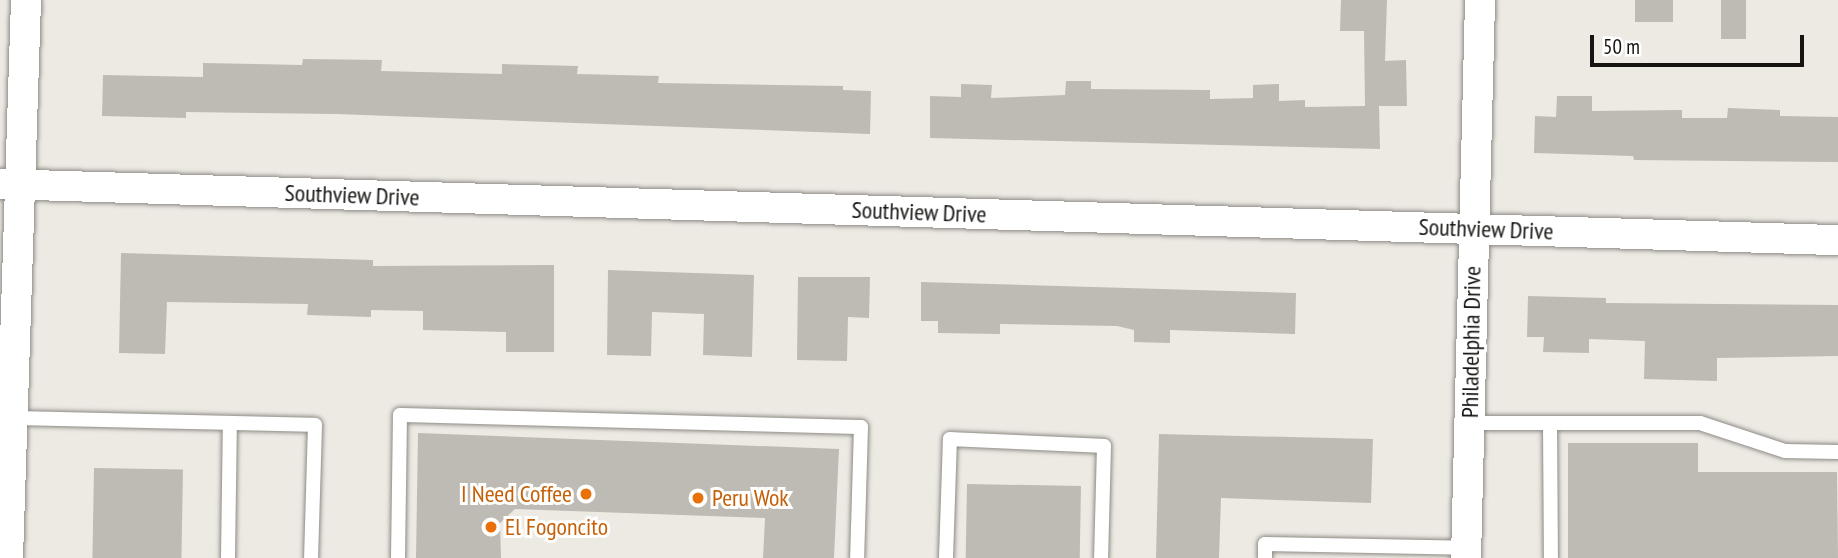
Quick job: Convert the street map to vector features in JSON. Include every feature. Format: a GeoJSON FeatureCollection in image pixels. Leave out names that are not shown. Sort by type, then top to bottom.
{"type":"FeatureCollection","features":[{"type":"Feature","properties":{"kind":"street"},"geometry":{"type":"LineString","coordinates":[[8,558],[5,476],[12,418],[7,386],[10,184],[26,0]]}},
{"type":"Feature","properties":{"kind":"street","name":"Philadelphia Drive"},"geometry":{"type":"LineString","coordinates":[[1466,553],[1480,0]]}},
{"type":"Feature","properties":{"kind":"street","name":"Southview Drive"},"geometry":{"type":"LineString","coordinates":[[10,184],[1838,240]]}},
{"type":"Feature","properties":{"kind":"lane"},"geometry":{"type":"LineString","coordinates":[[398,558],[400,415],[861,427],[857,558]]}},
{"type":"Feature","properties":{"kind":"lane"},"geometry":{"type":"LineString","coordinates":[[12,418],[315,425],[311,558]]}},
{"type":"Feature","properties":{"kind":"lane"},"geometry":{"type":"LineString","coordinates":[[228,558],[230,423]]}},
{"type":"Feature","properties":{"kind":"lane"},"geometry":{"type":"LineString","coordinates":[[1470,423],[1700,423],[1785,451],[1838,452]]}},
{"type":"Feature","properties":{"kind":"lane"},"geometry":{"type":"LineString","coordinates":[[1550,423],[1551,558]]}},
{"type":"Feature","properties":{"kind":"lane"},"geometry":{"type":"LineString","coordinates":[[946,558],[950,439],[1104,446],[1101,558]]}},
{"type":"Feature","properties":{"kind":"lane"},"geometry":{"type":"LineString","coordinates":[[1265,558],[1265,544],[1466,553]]}},
{"type":"Feature","properties":{"kind":"building"},"geometry":{"type":"Polygon","coordinates":[[[1341,0],[1387,0],[1385,61],[1406,60],[1407,106],[1379,106],[1380,149],[930,138],[930,96],[961,97],[961,84],[992,85],[991,98],[1065,95],[1066,81],[1091,81],[1091,89],[1210,90],[1210,99],[1253,98],[1253,85],[1279,84],[1279,101],[1305,100],[1305,107],[1365,106],[1364,31],[1340,31],[1341,0]]]}},
{"type":"Feature","properties":{"kind":"building"},"geometry":{"type":"Polygon","coordinates":[[[1635,0],[1673,0],[1673,22],[1635,22],[1635,0]]]}},
{"type":"Feature","properties":{"kind":"building"},"geometry":{"type":"Polygon","coordinates":[[[1721,0],[1746,0],[1746,39],[1721,39],[1721,0]]]}},
{"type":"Feature","properties":{"kind":"building"},"geometry":{"type":"Polygon","coordinates":[[[303,59],[382,60],[381,71],[502,74],[502,64],[578,66],[577,74],[659,76],[658,83],[843,86],[843,90],[871,91],[870,134],[337,114],[186,112],[186,118],[102,116],[103,75],[203,77],[203,63],[302,65],[303,59]]]}},
{"type":"Feature","properties":{"kind":"building"},"geometry":{"type":"Polygon","coordinates":[[[1557,96],[1592,96],[1592,111],[1682,110],[1682,118],[1727,118],[1728,108],[1780,110],[1780,116],[1838,117],[1838,162],[1634,160],[1633,156],[1534,153],[1535,116],[1556,117],[1557,96]]]}},
{"type":"Feature","properties":{"kind":"building"},"geometry":{"type":"Polygon","coordinates":[[[121,253],[373,260],[373,266],[554,265],[554,352],[506,352],[506,332],[423,330],[423,311],[371,310],[371,317],[307,315],[308,304],[167,302],[165,354],[119,353],[121,253]]]}},
{"type":"Feature","properties":{"kind":"building"},"geometry":{"type":"Polygon","coordinates":[[[608,270],[754,275],[752,357],[703,355],[704,314],[652,312],[651,356],[607,355],[608,270]]]}},
{"type":"Feature","properties":{"kind":"building"},"geometry":{"type":"Polygon","coordinates":[[[798,277],[870,277],[869,318],[848,317],[847,361],[797,360],[798,277]]]}},
{"type":"Feature","properties":{"kind":"building"},"geometry":{"type":"Polygon","coordinates":[[[921,282],[1296,293],[1295,334],[1170,330],[1170,343],[1134,342],[1134,330],[1117,326],[1000,324],[1000,334],[938,333],[938,321],[921,321],[921,282]]]}},
{"type":"Feature","properties":{"kind":"building"},"geometry":{"type":"Polygon","coordinates":[[[1528,296],[1606,298],[1606,303],[1838,305],[1838,356],[1717,358],[1717,381],[1644,379],[1645,341],[1589,339],[1589,353],[1543,352],[1544,337],[1527,337],[1528,296]]]}},
{"type":"Feature","properties":{"kind":"building"},"geometry":{"type":"Polygon","coordinates":[[[418,433],[839,449],[834,558],[763,558],[765,518],[515,509],[500,523],[501,558],[416,558],[418,433]]]}},
{"type":"Feature","properties":{"kind":"building"},"geometry":{"type":"Polygon","coordinates":[[[1159,434],[1373,439],[1371,503],[1221,498],[1219,558],[1156,558],[1159,434]]]}},
{"type":"Feature","properties":{"kind":"building"},"geometry":{"type":"Polygon","coordinates":[[[1568,443],[1698,443],[1698,472],[1837,472],[1838,558],[1568,558],[1568,443]]]}},
{"type":"Feature","properties":{"kind":"building"},"geometry":{"type":"Polygon","coordinates":[[[94,468],[183,470],[181,558],[92,558],[94,468]]]}},
{"type":"Feature","properties":{"kind":"building"},"geometry":{"type":"Polygon","coordinates":[[[967,484],[1081,486],[1080,558],[966,558],[967,484]]]}},
{"type":"Feature","properties":{"kind":"place","name":"I Need Coffee"},"geometry":{"type":"Point","coordinates":[586,494]}},
{"type":"Feature","properties":{"kind":"place","name":"Peru Wok"},"geometry":{"type":"Point","coordinates":[698,498]}},
{"type":"Feature","properties":{"kind":"place","name":"El Fogoncito"},"geometry":{"type":"Point","coordinates":[491,527]}}]}
